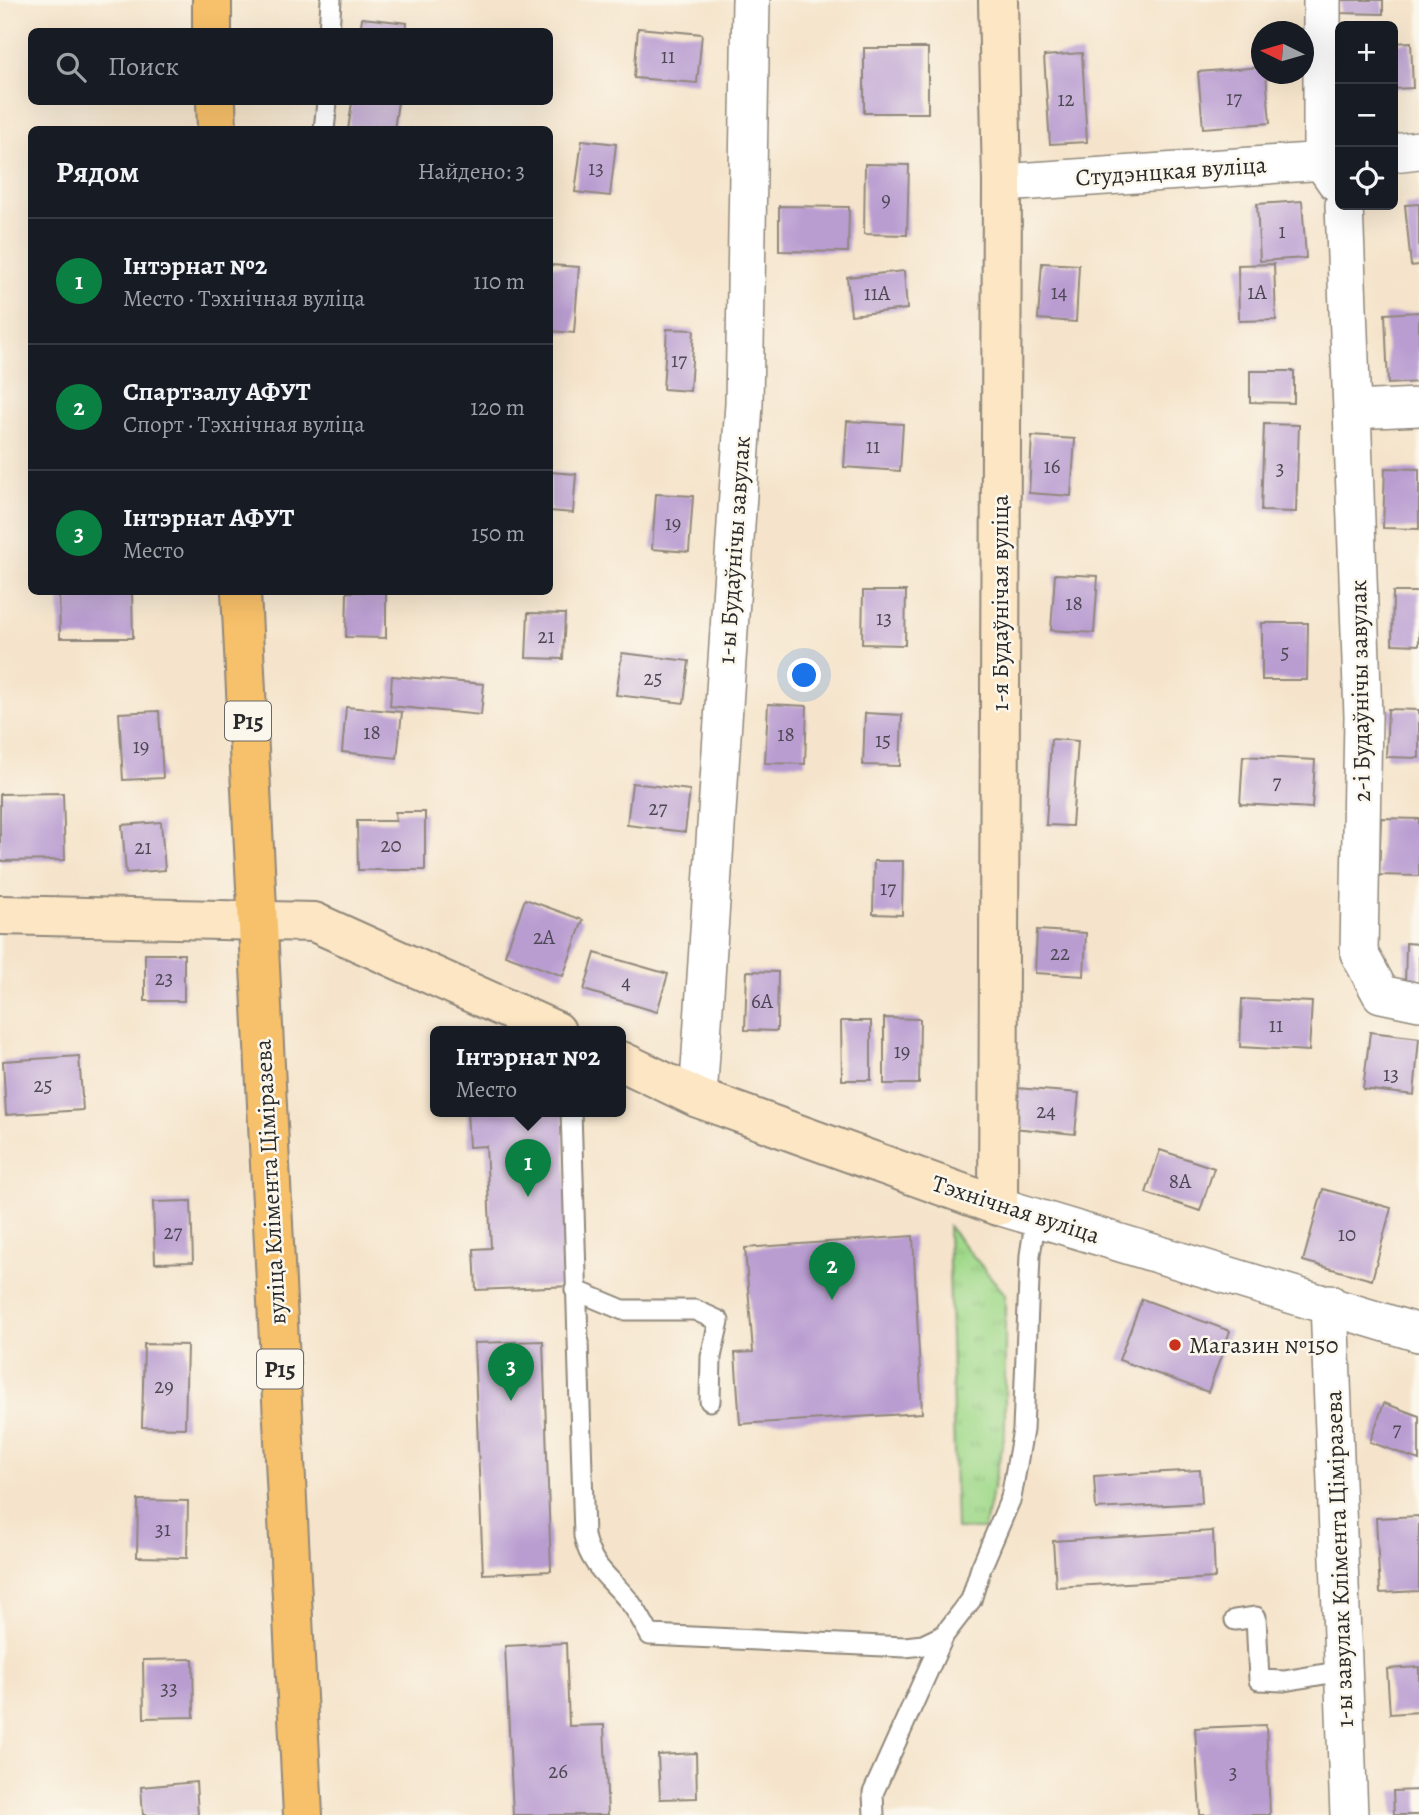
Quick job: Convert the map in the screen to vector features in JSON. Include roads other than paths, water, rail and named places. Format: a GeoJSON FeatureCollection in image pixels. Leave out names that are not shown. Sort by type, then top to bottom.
{"type":"FeatureCollection","features":[{"type":"Feature","properties":{"kind":"main road"},"geometry":{"type":"LineString","coordinates":[[212,0],[212,28]]}},
{"type":"Feature","properties":{"kind":"main road"},"geometry":{"type":"LineString","coordinates":[[216,105],[218,126]]}},
{"type":"Feature","properties":{"kind":"main road","name":"вуліца Клімента Ціміразева"},"geometry":{"type":"LineString","coordinates":[[241,595],[303,1815]]}},
{"type":"Feature","properties":{"kind":"street","name":"1-ы Будаўнічы завулак"},"geometry":{"type":"LineString","coordinates":[[698,1098],[744,404],[751,0]]}},
{"type":"Feature","properties":{"kind":"street","name":"1-я Будаўнічая вуліца"},"geometry":{"type":"LineString","coordinates":[[998,0],[1002,183],[998,1206]]}},
{"type":"Feature","properties":{"kind":"street"},"geometry":{"type":"LineString","coordinates":[[1322,0],[1334,170]]}},
{"type":"Feature","properties":{"kind":"street"},"geometry":{"type":"LineString","coordinates":[[1398,152],[1419,150]]}},
{"type":"Feature","properties":{"kind":"street","name":"Студэнцкая вуліца"},"geometry":{"type":"LineString","coordinates":[[1002,183],[1334,170]]}},
{"type":"Feature","properties":{"kind":"street","name":"2-і Будаўнічы завулак"},"geometry":{"type":"LineString","coordinates":[[1344,210],[1363,716],[1359,953],[1381,994],[1419,1002]]}},
{"type":"Feature","properties":{"kind":"street"},"geometry":{"type":"LineString","coordinates":[[1352,410],[1419,407]]}},
{"type":"Feature","properties":{"kind":"street"},"geometry":{"type":"LineString","coordinates":[[0,915],[314,922],[545,1026]]}},
{"type":"Feature","properties":{"kind":"street","name":"Тэхнічная вуліца"},"geometry":{"type":"LineString","coordinates":[[626,1063],[698,1098],[998,1206],[1329,1303],[1419,1333]]}},
{"type":"Feature","properties":{"kind":"street","name":"1-ы завулак Клімента Ціміразева"},"geometry":{"type":"LineString","coordinates":[[1329,1303],[1349,1815]]}},
{"type":"Feature","properties":{"kind":"lane"},"geometry":{"type":"LineString","coordinates":[[330,28],[331,0]]}},
{"type":"Feature","properties":{"kind":"lane"},"geometry":{"type":"LineString","coordinates":[[324,126],[327,105]]}},
{"type":"Feature","properties":{"kind":"lane"},"geometry":{"type":"LineString","coordinates":[[571,1117],[575,1290],[584,1536],[587,1554],[600,1572],[632,1604],[650,1634],[905,1647],[923,1645],[944,1636]]}},
{"type":"Feature","properties":{"kind":"lane"},"geometry":{"type":"LineString","coordinates":[[874,1815],[873,1793],[944,1636],[971,1600],[1011,1498],[1023,1430],[1028,1297],[1036,1217]]}},
{"type":"Feature","properties":{"kind":"lane"},"geometry":{"type":"LineString","coordinates":[[575,1290],[623,1310],[695,1310],[719,1321],[711,1357],[710,1401]]}},
{"type":"Feature","properties":{"kind":"lane"},"geometry":{"type":"LineString","coordinates":[[1235,1620],[1256,1617],[1259,1680],[1284,1681],[1342,1671]]}},
{"type":"Feature","properties":{"kind":"place","name":"Інтэрнат №2"},"geometry":{"type":"Point","coordinates":[528,1197]}},
{"type":"Feature","properties":{"kind":"place","name":"Спартзалу АФУТ"},"geometry":{"type":"Point","coordinates":[832,1300]}},
{"type":"Feature","properties":{"kind":"place","name":"Магазин №150"},"geometry":{"type":"Point","coordinates":[1175,1345]}},
{"type":"Feature","properties":{"kind":"place","name":"Інтэрнат АФУТ"},"geometry":{"type":"Point","coordinates":[511,1401]}}]}
